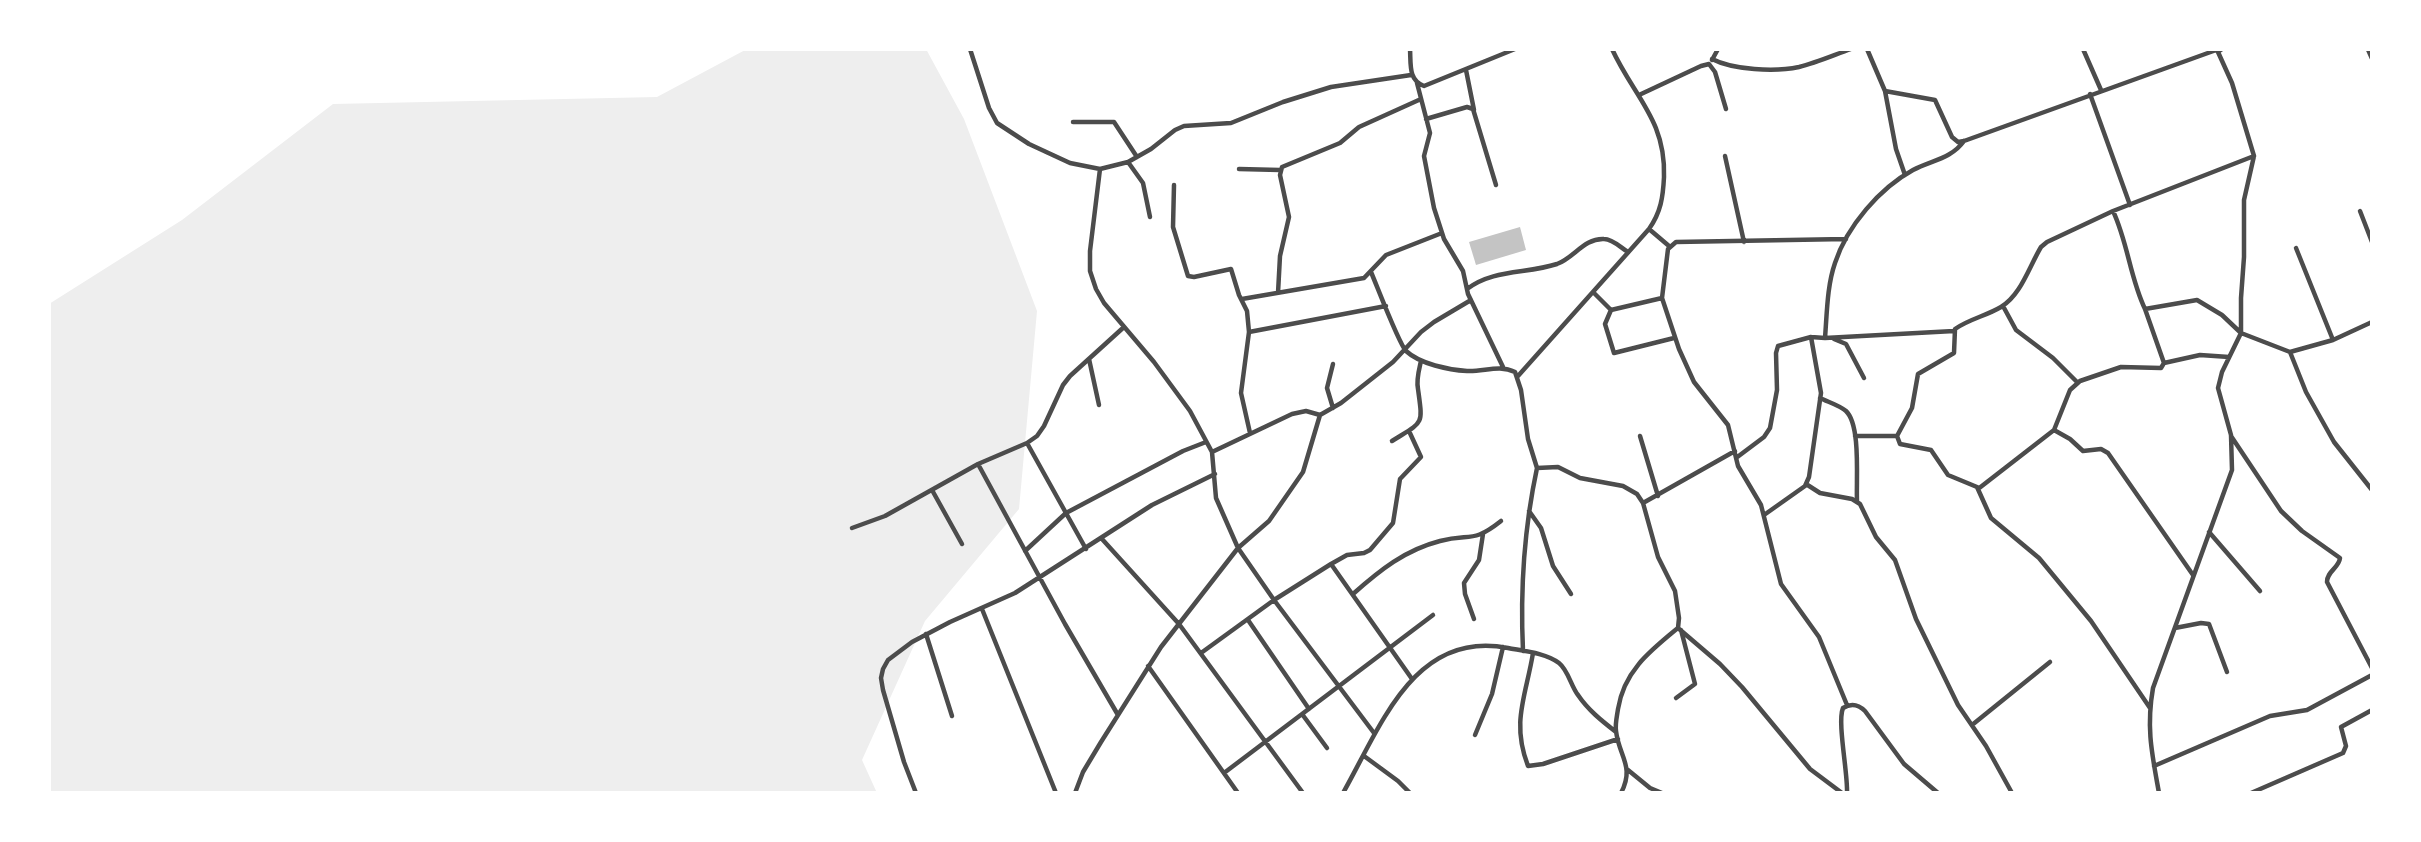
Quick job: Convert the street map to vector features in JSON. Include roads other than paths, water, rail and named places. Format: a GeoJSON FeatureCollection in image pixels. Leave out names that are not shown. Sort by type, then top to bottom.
{"type":"FeatureCollection","features":[{"type":"Feature","properties":{"kind":"street"},"geometry":{"type":"LineString","coordinates":[[970,49],[989,108],[997,123],[1029,144],[1070,163],[1100,169],[1128,162],[1184,126],[1231,123],[1283,102],[1331,87],[1411,75]]}},
{"type":"Feature","properties":{"kind":"street"},"geometry":{"type":"LineString","coordinates":[[1410,49],[1411,75],[1417,83],[1430,133],[1425,150],[1425,165],[1442,233],[1463,271],[1471,300],[1503,368]]}},
{"type":"Feature","properties":{"kind":"street"},"geometry":{"type":"LineString","coordinates":[[1417,83],[1432,85],[1515,49]]}},
{"type":"Feature","properties":{"kind":"street"},"geometry":{"type":"LineString","coordinates":[[1518,376],[1649,229],[1662,202],[1664,160],[1660,136],[1612,49]]}},
{"type":"Feature","properties":{"kind":"street"},"geometry":{"type":"LineString","coordinates":[[1711,62],[1718,49]]}},
{"type":"Feature","properties":{"kind":"street"},"geometry":{"type":"LineString","coordinates":[[1639,95],[1711,62],[1758,69],[1798,67],[1851,49]]}},
{"type":"Feature","properties":{"kind":"street"},"geometry":{"type":"LineString","coordinates":[[1867,49],[1885,92],[1896,149],[1905,175]]}},
{"type":"Feature","properties":{"kind":"street"},"geometry":{"type":"LineString","coordinates":[[2083,49],[2101,90]]}},
{"type":"Feature","properties":{"kind":"street"},"geometry":{"type":"LineString","coordinates":[[1885,92],[1935,100],[1952,137],[1958,142],[2221,49]]}},
{"type":"Feature","properties":{"kind":"street"},"geometry":{"type":"LineString","coordinates":[[2159,793],[2148,718],[2153,688],[2232,470],[2231,435],[2218,388],[2241,333],[2244,200],[2254,156],[2232,83],[2218,52],[2221,49]]}},
{"type":"Feature","properties":{"kind":"street"},"geometry":{"type":"LineString","coordinates":[[2368,49],[2372,58]]}},
{"type":"Feature","properties":{"kind":"street"},"geometry":{"type":"LineString","coordinates":[[1711,62],[1726,109]]}},
{"type":"Feature","properties":{"kind":"street"},"geometry":{"type":"LineString","coordinates":[[1466,70],[1474,111],[1496,185]]}},
{"type":"Feature","properties":{"kind":"street"},"geometry":{"type":"LineString","coordinates":[[2090,94],[2130,205]]}},
{"type":"Feature","properties":{"kind":"street"},"geometry":{"type":"LineString","coordinates":[[1280,170],[1285,164],[1340,143],[1359,127],[1421,99]]}},
{"type":"Feature","properties":{"kind":"street"},"geometry":{"type":"LineString","coordinates":[[1426,119],[1467,107],[1474,111]]}},
{"type":"Feature","properties":{"kind":"street"},"geometry":{"type":"LineString","coordinates":[[1073,122],[1114,122],[1137,157]]}},
{"type":"Feature","properties":{"kind":"street"},"geometry":{"type":"LineString","coordinates":[[1825,338],[1834,265],[1846,239],[1868,208],[1905,175],[1954,153],[1964,141]]}},
{"type":"Feature","properties":{"kind":"street"},"geometry":{"type":"LineString","coordinates":[[1725,156],[1744,242]]}},
{"type":"Feature","properties":{"kind":"street"},"geometry":{"type":"LineString","coordinates":[[1825,338],[1954,331],[1959,326],[2003,306],[2017,293],[2037,254],[2047,242],[2113,211],[2254,156]]}},
{"type":"Feature","properties":{"kind":"street"},"geometry":{"type":"LineString","coordinates":[[1128,162],[1143,183],[1150,217]]}},
{"type":"Feature","properties":{"kind":"street"},"geometry":{"type":"LineString","coordinates":[[1100,169],[1090,271],[1104,303],[1190,411],[1212,452],[1216,498],[1238,548],[1374,733]]}},
{"type":"Feature","properties":{"kind":"street"},"geometry":{"type":"LineString","coordinates":[[1239,169],[1280,170]]}},
{"type":"Feature","properties":{"kind":"street"},"geometry":{"type":"LineString","coordinates":[[1278,293],[1280,256],[1289,217],[1280,170]]}},
{"type":"Feature","properties":{"kind":"street"},"geometry":{"type":"LineString","coordinates":[[1174,184],[1173,227],[1188,276],[1231,269],[1239,295],[1247,307],[1249,332],[1241,393],[1250,433]]}},
{"type":"Feature","properties":{"kind":"street"},"geometry":{"type":"LineString","coordinates":[[2113,211],[2123,230],[2132,274],[2164,363]]}},
{"type":"Feature","properties":{"kind":"street"},"geometry":{"type":"LineString","coordinates":[[2360,211],[2372,242]]}},
{"type":"Feature","properties":{"kind":"street"},"geometry":{"type":"LineString","coordinates":[[1649,229],[1669,246]]}},
{"type":"Feature","properties":{"kind":"street"},"geometry":{"type":"LineString","coordinates":[[1242,299],[1364,278],[1386,255],[1442,233]]}},
{"type":"Feature","properties":{"kind":"street"},"geometry":{"type":"LineString","coordinates":[[1467,289],[1489,277],[1559,264],[1585,244],[1602,239],[1612,241],[1628,252]]}},
{"type":"Feature","properties":{"kind":"street"},"geometry":{"type":"LineString","coordinates":[[1669,246],[1679,242],[1846,239]]}},
{"type":"Feature","properties":{"kind":"street"},"geometry":{"type":"LineString","coordinates":[[1669,246],[1662,298],[1674,337],[1694,382],[1728,425],[1741,473],[1756,495],[1764,515],[1781,584],[1819,638],[1847,705]]}},
{"type":"Feature","properties":{"kind":"street"},"geometry":{"type":"LineString","coordinates":[[2296,248],[2333,340]]}},
{"type":"Feature","properties":{"kind":"street"},"geometry":{"type":"LineString","coordinates":[[1371,272],[1405,350],[1421,361],[1467,371],[1503,368],[1515,372],[1518,376],[1528,439],[1537,468],[1528,510],[1521,575],[1523,651]]}},
{"type":"Feature","properties":{"kind":"street"},"geometry":{"type":"LineString","coordinates":[[1593,292],[1611,310]]}},
{"type":"Feature","properties":{"kind":"street"},"geometry":{"type":"LineString","coordinates":[[1611,310],[1662,298]]}},
{"type":"Feature","properties":{"kind":"street"},"geometry":{"type":"LineString","coordinates":[[1075,793],[1083,772],[1148,666],[1238,548],[1269,521],[1303,472],[1320,415],[1393,362],[1427,327],[1471,300]]}},
{"type":"Feature","properties":{"kind":"street"},"geometry":{"type":"LineString","coordinates":[[2145,309],[2197,300],[2222,315],[2241,333],[2290,352],[2333,340],[2372,322]]}},
{"type":"Feature","properties":{"kind":"street"},"geometry":{"type":"LineString","coordinates":[[1249,332],[1386,306]]}},
{"type":"Feature","properties":{"kind":"street"},"geometry":{"type":"LineString","coordinates":[[2003,306],[2016,330],[2061,365],[2077,383]]}},
{"type":"Feature","properties":{"kind":"street"},"geometry":{"type":"LineString","coordinates":[[1611,310],[1605,324],[1614,353],[1674,337]]}},
{"type":"Feature","properties":{"kind":"street"},"geometry":{"type":"LineString","coordinates":[[852,528],[885,516],[978,464],[1037,436],[1063,385],[1124,327]]}},
{"type":"Feature","properties":{"kind":"street"},"geometry":{"type":"LineString","coordinates":[[1954,331],[1954,353],[1918,374],[1912,408],[1897,436],[1900,444],[1931,450],[1948,475],[1956,481],[1975,485],[1992,518],[2039,558],[2091,621],[2150,708]]}},
{"type":"Feature","properties":{"kind":"street"},"geometry":{"type":"LineString","coordinates":[[1764,515],[1806,484],[1820,398],[1811,337]]}},
{"type":"Feature","properties":{"kind":"street"},"geometry":{"type":"LineString","coordinates":[[1736,458],[1770,428],[1778,380],[1777,349],[1785,342],[1811,337],[1840,340],[1846,344],[1864,378]]}},
{"type":"Feature","properties":{"kind":"street"},"geometry":{"type":"LineString","coordinates":[[2290,352],[2306,392],[2334,442],[2372,490]]}},
{"type":"Feature","properties":{"kind":"street"},"geometry":{"type":"LineString","coordinates":[[1978,489],[2054,430],[2070,390],[2085,378],[2121,367],[2161,368],[2164,363],[2200,355],[2229,357]]}},
{"type":"Feature","properties":{"kind":"street"},"geometry":{"type":"LineString","coordinates":[[1089,359],[1099,405]]}},
{"type":"Feature","properties":{"kind":"street"},"geometry":{"type":"LineString","coordinates":[[1392,441],[1417,424],[1422,414],[1417,385],[1421,361]]}},
{"type":"Feature","properties":{"kind":"street"},"geometry":{"type":"LineString","coordinates":[[1332,408],[1326,388],[1333,364]]}},
{"type":"Feature","properties":{"kind":"street"},"geometry":{"type":"LineString","coordinates":[[1820,398],[1848,413],[1855,436],[1857,501],[1876,537],[1895,560],[1916,618],[1958,705],[1986,746],[2012,793]]}},
{"type":"Feature","properties":{"kind":"street"},"geometry":{"type":"LineString","coordinates":[[1212,452],[1282,417],[1311,411],[1320,415]]}},
{"type":"Feature","properties":{"kind":"street"},"geometry":{"type":"LineString","coordinates":[[1201,653],[1274,600],[1331,564],[1351,554],[1368,552],[1393,523],[1402,475],[1421,457],[1409,430]]}},
{"type":"Feature","properties":{"kind":"street"},"geometry":{"type":"LineString","coordinates":[[2054,430],[2083,451],[2101,449],[2108,453],[2193,575]]}},
{"type":"Feature","properties":{"kind":"street"},"geometry":{"type":"LineString","coordinates":[[2231,435],[2281,511],[2302,531],[2340,558],[2339,563],[2328,574],[2327,582],[2372,668]]}},
{"type":"Feature","properties":{"kind":"street"},"geometry":{"type":"LineString","coordinates":[[1640,436],[1658,496]]}},
{"type":"Feature","properties":{"kind":"street"},"geometry":{"type":"LineString","coordinates":[[1855,436],[1897,436]]}},
{"type":"Feature","properties":{"kind":"street"},"geometry":{"type":"LineString","coordinates":[[1025,551],[1066,513],[1183,451],[1206,442]]}},
{"type":"Feature","properties":{"kind":"street"},"geometry":{"type":"LineString","coordinates":[[1027,443],[1086,549]]}},
{"type":"Feature","properties":{"kind":"street"},"geometry":{"type":"LineString","coordinates":[[1643,503],[1735,451]]}},
{"type":"Feature","properties":{"kind":"street"},"geometry":{"type":"LineString","coordinates":[[978,464],[1118,715]]}},
{"type":"Feature","properties":{"kind":"street"},"geometry":{"type":"LineString","coordinates":[[1537,468],[1558,467],[1580,478],[1623,486],[1637,494],[1643,503],[1658,557],[1675,591],[1679,629],[1695,684],[1676,698]]}},
{"type":"Feature","properties":{"kind":"street"},"geometry":{"type":"LineString","coordinates":[[916,793],[904,762],[881,678],[888,660],[926,634],[1041,578],[1152,505],[1215,474]]}},
{"type":"Feature","properties":{"kind":"street"},"geometry":{"type":"LineString","coordinates":[[1806,484],[1828,496],[1857,501]]}},
{"type":"Feature","properties":{"kind":"street"},"geometry":{"type":"LineString","coordinates":[[932,490],[962,544]]}},
{"type":"Feature","properties":{"kind":"street"},"geometry":{"type":"LineString","coordinates":[[1528,510],[1538,523],[1553,566],[1571,594]]}},
{"type":"Feature","properties":{"kind":"street"},"geometry":{"type":"LineString","coordinates":[[1353,594],[1384,566],[1403,554],[1439,541],[1467,539],[1483,534],[1501,521]]}},
{"type":"Feature","properties":{"kind":"street"},"geometry":{"type":"LineString","coordinates":[[2209,532],[2260,591]]}},
{"type":"Feature","properties":{"kind":"street"},"geometry":{"type":"LineString","coordinates":[[1474,619],[1464,583],[1479,560],[1483,534]]}},
{"type":"Feature","properties":{"kind":"street"},"geometry":{"type":"LineString","coordinates":[[1102,538],[1179,624],[1303,793]]}},
{"type":"Feature","properties":{"kind":"street"},"geometry":{"type":"LineString","coordinates":[[1331,564],[1412,679]]}},
{"type":"Feature","properties":{"kind":"street"},"geometry":{"type":"LineString","coordinates":[[982,609],[1056,793]]}},
{"type":"Feature","properties":{"kind":"street"},"geometry":{"type":"LineString","coordinates":[[1224,772],[1433,615]]}},
{"type":"Feature","properties":{"kind":"street"},"geometry":{"type":"LineString","coordinates":[[1248,620],[1309,709]]}},
{"type":"Feature","properties":{"kind":"street"},"geometry":{"type":"LineString","coordinates":[[2174,628],[2209,624],[2227,672]]}},
{"type":"Feature","properties":{"kind":"street"},"geometry":{"type":"LineString","coordinates":[[1621,793],[1628,780],[1628,769],[1616,732],[1620,694],[1633,669],[1679,629]]}},
{"type":"Feature","properties":{"kind":"street"},"geometry":{"type":"LineString","coordinates":[[1679,629],[1742,687],[1810,769],[1842,793]]}},
{"type":"Feature","properties":{"kind":"street"},"geometry":{"type":"LineString","coordinates":[[926,634],[952,716]]}},
{"type":"Feature","properties":{"kind":"street"},"geometry":{"type":"LineString","coordinates":[[1343,793],[1374,733],[1402,689],[1439,658],[1458,649],[1486,644],[1533,653],[1560,664],[1583,702],[1616,732]]}},
{"type":"Feature","properties":{"kind":"street"},"geometry":{"type":"LineString","coordinates":[[1475,735],[1492,694],[1503,647]]}},
{"type":"Feature","properties":{"kind":"street"},"geometry":{"type":"LineString","coordinates":[[1533,653],[1519,713],[1528,766],[1543,764],[1618,739]]}},
{"type":"Feature","properties":{"kind":"street"},"geometry":{"type":"LineString","coordinates":[[1972,725],[2050,662]]}},
{"type":"Feature","properties":{"kind":"street"},"geometry":{"type":"LineString","coordinates":[[1148,666],[1238,793]]}},
{"type":"Feature","properties":{"kind":"street"},"geometry":{"type":"LineString","coordinates":[[2154,766],[2270,716],[2306,710],[2372,676]]}},
{"type":"Feature","properties":{"kind":"street"},"geometry":{"type":"LineString","coordinates":[[1847,705],[1840,718],[1847,769],[1847,793]]}},
{"type":"Feature","properties":{"kind":"street"},"geometry":{"type":"LineString","coordinates":[[1847,705],[1861,707],[1904,764],[1938,793]]}},
{"type":"Feature","properties":{"kind":"street"},"geometry":{"type":"LineString","coordinates":[[2251,793],[2343,753],[2346,747],[2341,727],[2372,710]]}},
{"type":"Feature","properties":{"kind":"street"},"geometry":{"type":"LineString","coordinates":[[1302,714],[1327,748]]}},
{"type":"Feature","properties":{"kind":"street"},"geometry":{"type":"LineString","coordinates":[[1364,756],[1410,793]]}},
{"type":"Feature","properties":{"kind":"street"},"geometry":{"type":"LineString","coordinates":[[1628,769],[1651,791],[1662,793]]}}]}
